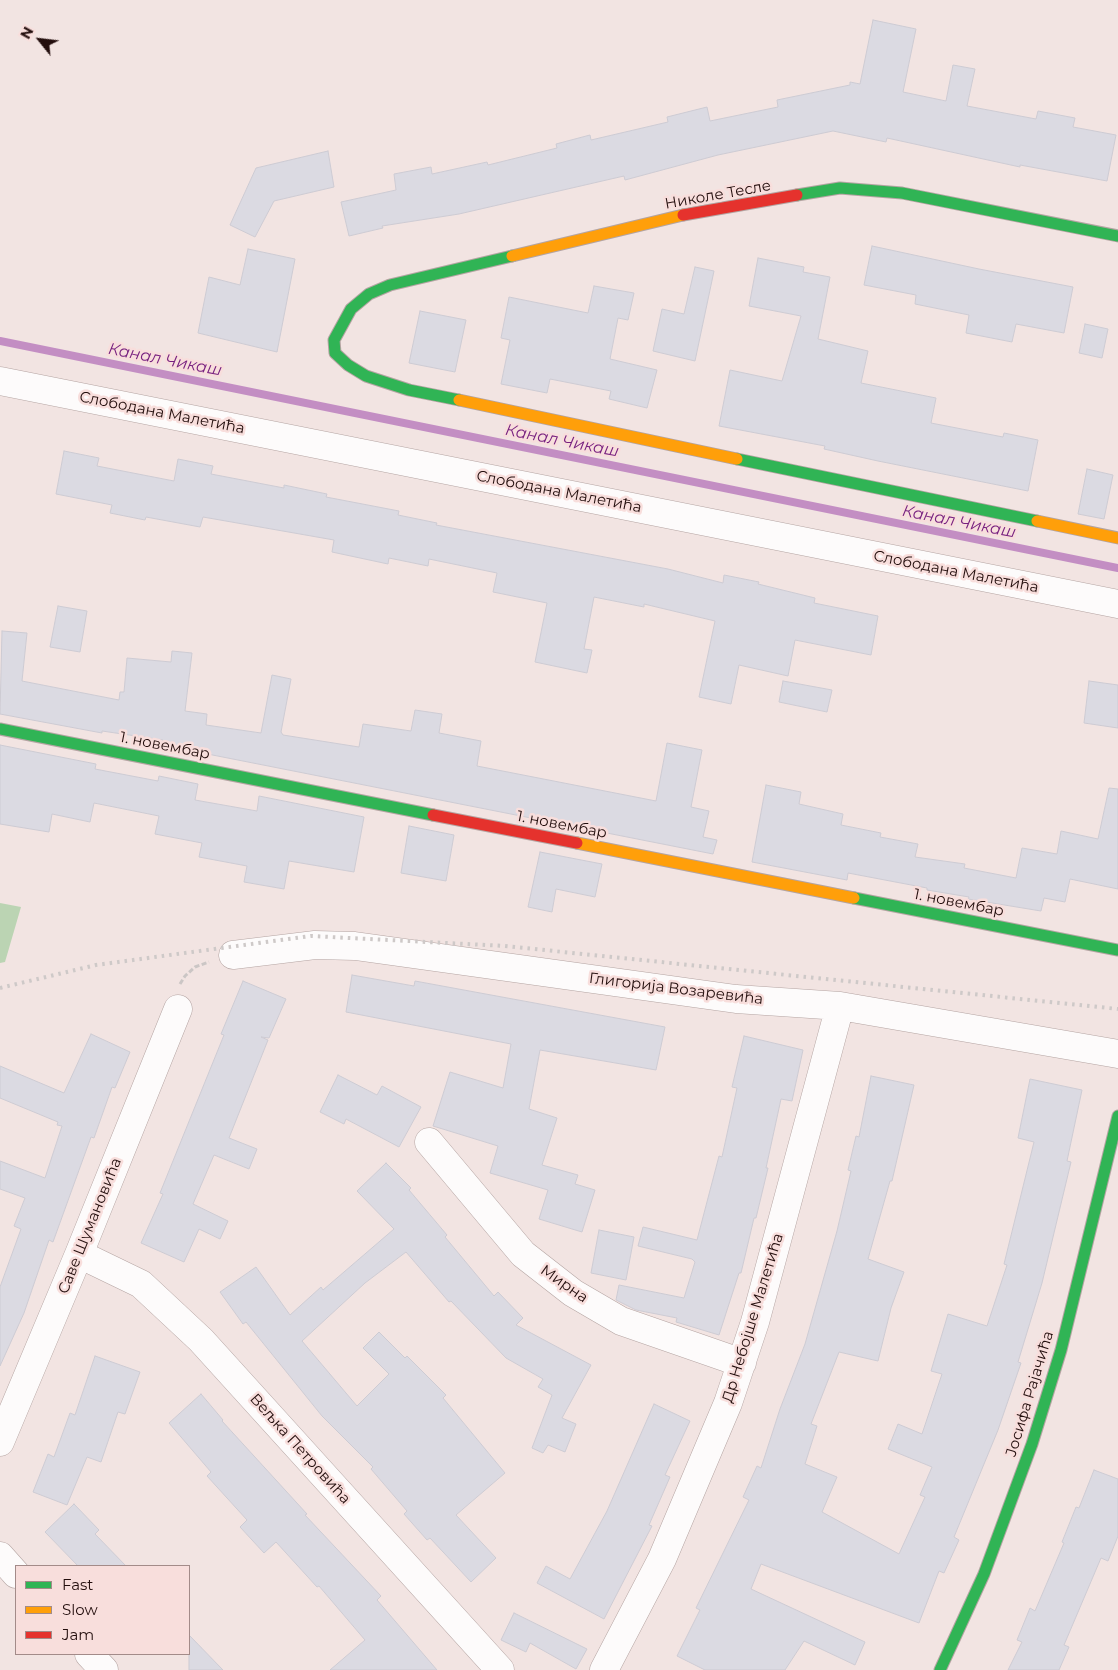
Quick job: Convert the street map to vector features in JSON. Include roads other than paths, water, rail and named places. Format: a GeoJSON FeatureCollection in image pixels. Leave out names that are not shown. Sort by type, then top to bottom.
{"type":"FeatureCollection","features":[{"type":"Feature","properties":{"kind":"street","name":"Николе Тесле"},"geometry":{"type":"LineString","coordinates":[[1118,236],[902,193],[840,188],[696,212],[390,285],[369,294],[351,309],[340,325],[334,340],[335,353],[366,376],[409,390],[1118,538]]}},
{"type":"Feature","properties":{"kind":"street","name":"Слободана Малетића"},"geometry":{"type":"LineString","coordinates":[[0,381],[1118,604]]}},
{"type":"Feature","properties":{"kind":"street","name":"1. новембар"},"geometry":{"type":"LineString","coordinates":[[0,729],[1118,950]]}},
{"type":"Feature","properties":{"kind":"street","name":"Глигорија Возаревића"},"geometry":{"type":"LineString","coordinates":[[234,955],[315,945],[355,946],[736,999],[840,1006],[1118,1054]]}},
{"type":"Feature","properties":{"kind":"street","name":"Др Небојше Малетића"},"geometry":{"type":"LineString","coordinates":[[604,1670],[662,1559],[728,1403],[742,1363],[840,1006]]}},
{"type":"Feature","properties":{"kind":"street","name":"Саве Шумановића"},"geometry":{"type":"LineString","coordinates":[[0,1442],[79,1254],[178,1009]]}},
{"type":"Feature","properties":{"kind":"street","name":"Јосифа Рајачића"},"geometry":{"type":"LineString","coordinates":[[940,1670],[984,1574],[1032,1444],[1061,1350],[1118,1116]]}},
{"type":"Feature","properties":{"kind":"street","name":"Мирна"},"geometry":{"type":"LineString","coordinates":[[429,1142],[523,1254],[573,1293],[621,1321],[742,1363]]}},
{"type":"Feature","properties":{"kind":"street","name":"Вељка Петровића"},"geometry":{"type":"LineString","coordinates":[[79,1254],[141,1284],[201,1340],[500,1670]]}},
{"type":"Feature","properties":{"kind":"street"},"geometry":{"type":"LineString","coordinates":[[0,1556],[15,1573]]}},
{"type":"Feature","properties":{"kind":"street"},"geometry":{"type":"LineString","coordinates":[[90,1655],[104,1670]]}},
{"type":"Feature","properties":{"kind":"waterway","name":"Канал Чикаш"},"geometry":{"type":"LineString","coordinates":[[0,341],[1118,568]]}},
{"type":"Feature","properties":{"kind":"railway"},"geometry":{"type":"LineString","coordinates":[[0,988],[96,965],[311,936],[505,946],[1118,1009]]}}]}
